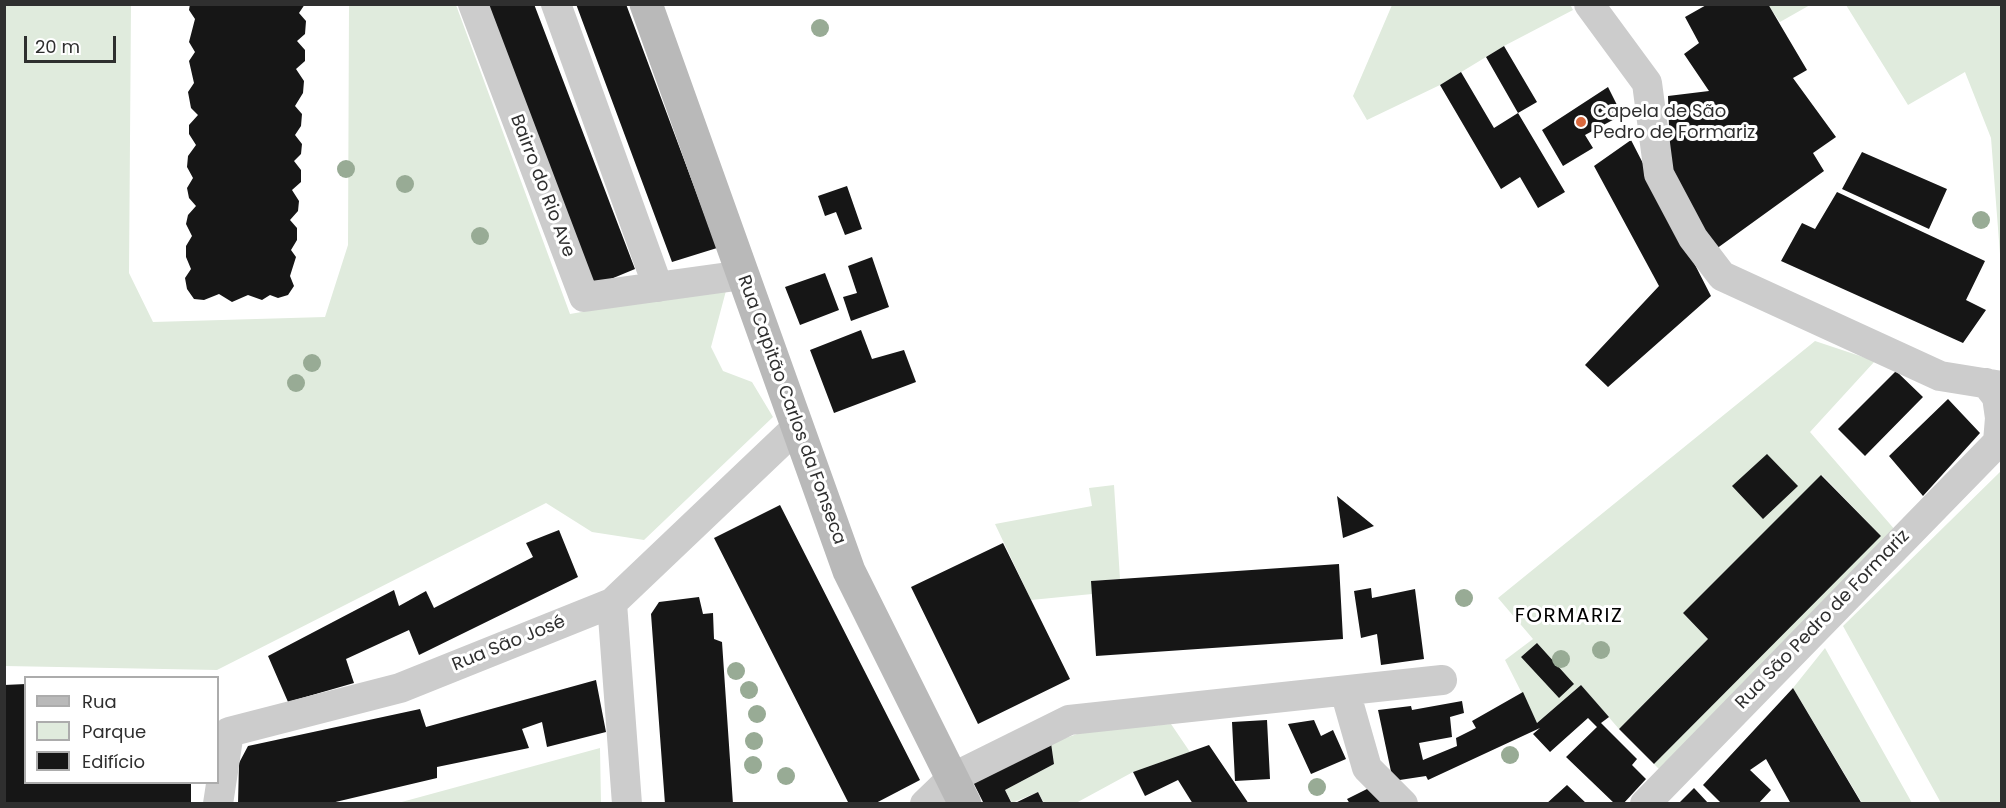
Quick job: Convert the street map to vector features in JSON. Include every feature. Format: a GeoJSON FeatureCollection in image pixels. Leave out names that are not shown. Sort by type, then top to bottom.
{"type":"FeatureCollection","features":[{"type":"Feature","properties":{"kind":"main road","name":"Rua Capitão Carlos da Fonseca"},"geometry":{"type":"LineString","coordinates":[[646,4],[849,571],[958,791]]}},
{"type":"Feature","properties":{"kind":"street","name":"Bairro do Rio Ave"},"geometry":{"type":"LineString","coordinates":[[473,4],[584,297],[742,275]]}},
{"type":"Feature","properties":{"kind":"street"},"geometry":{"type":"LineString","coordinates":[[556,4],[658,287]]}},
{"type":"Feature","properties":{"kind":"street"},"geometry":{"type":"LineString","coordinates":[[1589,4],[1647,83],[1659,174],[1693,238],[1722,276],[1940,376],[1994,384],[2000,418],[2000,440]]}},
{"type":"Feature","properties":{"kind":"street","name":"Rua São José"},"geometry":{"type":"LineString","coordinates":[[218,804],[229,732],[400,688],[612,603],[796,427]]}},
{"type":"Feature","properties":{"kind":"street","name":"Rua São Pedro de Formariz"},"geometry":{"type":"LineString","coordinates":[[1645,804],[2000,440]]}},
{"type":"Feature","properties":{"kind":"street"},"geometry":{"type":"LineString","coordinates":[[612,603],[627,804]]}},
{"type":"Feature","properties":{"kind":"street"},"geometry":{"type":"LineString","coordinates":[[925,804],[958,791],[1069,720],[1442,680]]}},
{"type":"Feature","properties":{"kind":"street"},"geometry":{"type":"LineString","coordinates":[[1345,691],[1368,768],[1403,804]]}},
{"type":"Feature","properties":{"kind":"green space"},"geometry":{"type":"Polygon","coordinates":[[[1570,4],[1573,10],[1504,46],[1440,85],[1367,120],[1353,96],[1392,5],[1570,4]]]}},
{"type":"Feature","properties":{"kind":"green space"},"geometry":{"type":"Polygon","coordinates":[[[5,5],[131,5],[129,273],[153,322],[325,317],[348,245],[349,5],[456,5],[570,314],[727,287],[711,347],[723,371],[752,382],[773,417],[644,540],[592,532],[546,503],[217,670],[5,666],[5,5]]]}},
{"type":"Feature","properties":{"kind":"green space"},"geometry":{"type":"Polygon","coordinates":[[[1768,5],[1810,5],[1780,22],[1768,5]]]}},
{"type":"Feature","properties":{"kind":"green space"},"geometry":{"type":"Polygon","coordinates":[[[1846,5],[2001,5],[2001,267],[1991,138],[1965,72],[1908,105],[1846,5]]]}},
{"type":"Feature","properties":{"kind":"green space"},"geometry":{"type":"Polygon","coordinates":[[[1815,341],[1875,361],[1810,432],[1896,531],[1661,771],[1654,764],[1881,536],[1822,475],[1683,613],[1708,639],[1619,729],[1581,685],[1537,723],[1505,660],[1533,639],[1498,598],[1815,341]]]}},
{"type":"Feature","properties":{"kind":"green space"},"geometry":{"type":"Polygon","coordinates":[[[2001,471],[2001,803],[1941,803],[1843,626],[2001,471]]]}},
{"type":"Feature","properties":{"kind":"green space"},"geometry":{"type":"Polygon","coordinates":[[[1114,485],[1120,579],[1092,581],[1092,594],[1031,600],[995,524],[1092,506],[1089,488],[1114,485]]]}},
{"type":"Feature","properties":{"kind":"green space"},"geometry":{"type":"Polygon","coordinates":[[[1825,648],[1912,803],[1862,803],[1793,688],[1825,648]]]}},
{"type":"Feature","properties":{"kind":"green space"},"geometry":{"type":"Polygon","coordinates":[[[1171,724],[1190,752],[1133,772],[1076,803],[1044,803],[1038,792],[1012,803],[1005,790],[1054,764],[1051,743],[1083,732],[1171,724]]]}},
{"type":"Feature","properties":{"kind":"green space"},"geometry":{"type":"Polygon","coordinates":[[[600,748],[601,803],[398,803],[600,748]]]}},
{"type":"Feature","properties":{"kind":"building"},"geometry":{"type":"Polygon","coordinates":[[[190,4],[305,4],[299,13],[306,21],[305,34],[297,41],[305,50],[305,61],[296,69],[304,81],[303,93],[295,106],[302,114],[301,126],[295,135],[302,144],[301,154],[294,161],[301,170],[301,182],[292,190],[299,201],[298,211],[290,220],[297,228],[297,240],[291,250],[296,257],[290,276],[294,286],[288,295],[278,298],[270,295],[262,300],[248,295],[232,302],[219,294],[204,300],[194,299],[187,289],[185,278],[191,269],[186,257],[186,246],[192,236],[186,224],[188,215],[196,206],[189,198],[187,188],[193,178],[187,167],[188,156],[196,145],[189,134],[189,125],[198,115],[191,108],[188,92],[194,83],[189,61],[195,52],[189,42],[195,19],[189,10],[190,4]]]}},
{"type":"Feature","properties":{"kind":"building"},"geometry":{"type":"Polygon","coordinates":[[[488,4],[534,4],[635,269],[594,286],[488,4]]]}},
{"type":"Feature","properties":{"kind":"building"},"geometry":{"type":"Polygon","coordinates":[[[576,4],[626,4],[717,248],[672,262],[576,4]]]}},
{"type":"Feature","properties":{"kind":"building"},"geometry":{"type":"Polygon","coordinates":[[[1708,4],[1768,4],[1807,70],[1793,78],[1836,137],[1813,153],[1824,171],[1716,249],[1671,190],[1668,96],[1709,91],[1684,54],[1699,43],[1685,17],[1708,4]]]}},
{"type":"Feature","properties":{"kind":"building"},"geometry":{"type":"Polygon","coordinates":[[[1504,46],[1537,102],[1518,113],[1486,57],[1504,46]]]}},
{"type":"Feature","properties":{"kind":"building"},"geometry":{"type":"Polygon","coordinates":[[[1461,72],[1494,128],[1518,113],[1565,192],[1538,208],[1520,177],[1501,189],[1440,85],[1461,72]]]}},
{"type":"Feature","properties":{"kind":"building","name":"Capela de São Pedro de Formariz"},"geometry":{"type":"Polygon","coordinates":[[[1608,87],[1622,115],[1585,135],[1593,148],[1563,166],[1542,130],[1608,87]]]}},
{"type":"Feature","properties":{"kind":"building"},"geometry":{"type":"Polygon","coordinates":[[[1631,140],[1711,296],[1608,387],[1585,365],[1659,286],[1594,166],[1631,140]]]}},
{"type":"Feature","properties":{"kind":"building"},"geometry":{"type":"Polygon","coordinates":[[[1862,152],[1947,189],[1929,229],[1842,189],[1862,152]]]}},
{"type":"Feature","properties":{"kind":"building"},"geometry":{"type":"Polygon","coordinates":[[[847,186],[862,229],[845,235],[836,212],[825,216],[818,196],[847,186]]]}},
{"type":"Feature","properties":{"kind":"building"},"geometry":{"type":"Polygon","coordinates":[[[1837,192],[1985,261],[1966,300],[1986,310],[1963,343],[1781,261],[1802,223],[1815,229],[1837,192]]]}},
{"type":"Feature","properties":{"kind":"building"},"geometry":{"type":"Polygon","coordinates":[[[872,257],[889,307],[851,321],[843,297],[857,293],[848,266],[872,257]]]}},
{"type":"Feature","properties":{"kind":"building"},"geometry":{"type":"Polygon","coordinates":[[[825,273],[839,310],[800,325],[785,287],[825,273]]]}},
{"type":"Feature","properties":{"kind":"building"},"geometry":{"type":"Polygon","coordinates":[[[861,330],[872,359],[904,350],[916,382],[834,413],[810,350],[861,330]]]}},
{"type":"Feature","properties":{"kind":"building"},"geometry":{"type":"Polygon","coordinates":[[[1896,371],[1923,397],[1865,456],[1838,429],[1896,371]]]}},
{"type":"Feature","properties":{"kind":"building"},"geometry":{"type":"Polygon","coordinates":[[[1948,399],[1980,433],[1923,496],[1889,456],[1948,399]]]}},
{"type":"Feature","properties":{"kind":"building"},"geometry":{"type":"Polygon","coordinates":[[[1767,454],[1798,486],[1763,519],[1732,486],[1767,454]]]}},
{"type":"Feature","properties":{"kind":"building"},"geometry":{"type":"Polygon","coordinates":[[[1821,475],[1881,536],[1654,764],[1619,729],[1708,639],[1683,613],[1821,475]]]}},
{"type":"Feature","properties":{"kind":"building"},"geometry":{"type":"Polygon","coordinates":[[[1337,496],[1374,526],[1343,538],[1337,496]]]}},
{"type":"Feature","properties":{"kind":"building"},"geometry":{"type":"Polygon","coordinates":[[[780,505],[920,780],[874,804],[849,804],[714,538],[780,505]]]}},
{"type":"Feature","properties":{"kind":"building"},"geometry":{"type":"Polygon","coordinates":[[[559,530],[578,577],[419,655],[409,630],[346,659],[354,683],[288,702],[268,656],[394,590],[399,606],[426,591],[434,608],[533,557],[526,543],[559,530]]]}},
{"type":"Feature","properties":{"kind":"building"},"geometry":{"type":"Polygon","coordinates":[[[1003,543],[1070,679],[978,724],[911,587],[1003,543]]]}},
{"type":"Feature","properties":{"kind":"building"},"geometry":{"type":"Polygon","coordinates":[[[1339,564],[1343,639],[1096,656],[1091,581],[1339,564]]]}},
{"type":"Feature","properties":{"kind":"building"},"geometry":{"type":"Polygon","coordinates":[[[1371,588],[1372,598],[1415,589],[1424,659],[1381,665],[1377,634],[1361,638],[1354,591],[1371,588]]]}},
{"type":"Feature","properties":{"kind":"building"},"geometry":{"type":"Polygon","coordinates":[[[699,597],[703,614],[713,613],[714,639],[722,642],[733,804],[665,804],[651,614],[659,602],[699,597]]]}},
{"type":"Feature","properties":{"kind":"building"},"geometry":{"type":"Polygon","coordinates":[[[1537,643],[1574,684],[1559,698],[1521,657],[1537,643]]]}},
{"type":"Feature","properties":{"kind":"building"},"geometry":{"type":"Polygon","coordinates":[[[596,680],[606,732],[547,747],[542,722],[522,729],[529,748],[437,767],[437,778],[327,804],[238,804],[239,763],[248,746],[420,709],[426,727],[596,680]]]}},
{"type":"Feature","properties":{"kind":"building"},"geometry":{"type":"Polygon","coordinates":[[[24,684],[24,784],[191,784],[191,804],[4,804],[4,685],[24,684]]]}},
{"type":"Feature","properties":{"kind":"building"},"geometry":{"type":"Polygon","coordinates":[[[1581,685],[1609,717],[1601,723],[1637,759],[1632,765],[1646,779],[1623,804],[1615,804],[1566,757],[1597,727],[1588,718],[1550,752],[1533,734],[1540,728],[1428,780],[1426,776],[1393,781],[1378,710],[1411,706],[1412,710],[1462,701],[1464,713],[1450,717],[1452,737],[1419,743],[1423,760],[1457,746],[1456,738],[1476,728],[1472,721],[1523,692],[1537,723],[1581,685]]]}},
{"type":"Feature","properties":{"kind":"building"},"geometry":{"type":"Polygon","coordinates":[[[1793,688],[1862,804],[1791,804],[1766,759],[1750,770],[1771,790],[1758,804],[1722,804],[1703,785],[1793,688]]]}},
{"type":"Feature","properties":{"kind":"building"},"geometry":{"type":"Polygon","coordinates":[[[1267,720],[1270,779],[1235,781],[1232,722],[1267,720]]]}},
{"type":"Feature","properties":{"kind":"building"},"geometry":{"type":"Polygon","coordinates":[[[1314,720],[1321,736],[1333,730],[1346,759],[1311,774],[1288,724],[1314,720]]]}},
{"type":"Feature","properties":{"kind":"building"},"geometry":{"type":"Polygon","coordinates":[[[1051,743],[1054,764],[1005,790],[1012,804],[984,804],[972,780],[1051,743]]]}},
{"type":"Feature","properties":{"kind":"building"},"geometry":{"type":"Polygon","coordinates":[[[1209,745],[1249,804],[1193,804],[1178,780],[1145,796],[1133,772],[1209,745]]]}},
{"type":"Feature","properties":{"kind":"building"},"geometry":{"type":"Polygon","coordinates":[[[1567,785],[1587,804],[1546,804],[1567,785]]]}},
{"type":"Feature","properties":{"kind":"building"},"geometry":{"type":"Polygon","coordinates":[[[1369,788],[1386,804],[1350,804],[1347,799],[1369,788]]]}},
{"type":"Feature","properties":{"kind":"building"},"geometry":{"type":"Polygon","coordinates":[[[1694,788],[1709,804],[1678,804],[1694,788]]]}},
{"type":"Feature","properties":{"kind":"building"},"geometry":{"type":"Polygon","coordinates":[[[1038,792],[1044,804],[1013,804],[1038,792]]]}},
{"type":"Feature","properties":{"kind":"place","name":"Capela de São Pedro de Formariz"},"geometry":{"type":"Point","coordinates":[1581,122]}},
{"type":"Feature","properties":{"kind":"district","name":"FORMARIZ"},"geometry":{"type":"Point","coordinates":[1569,617]}}]}
